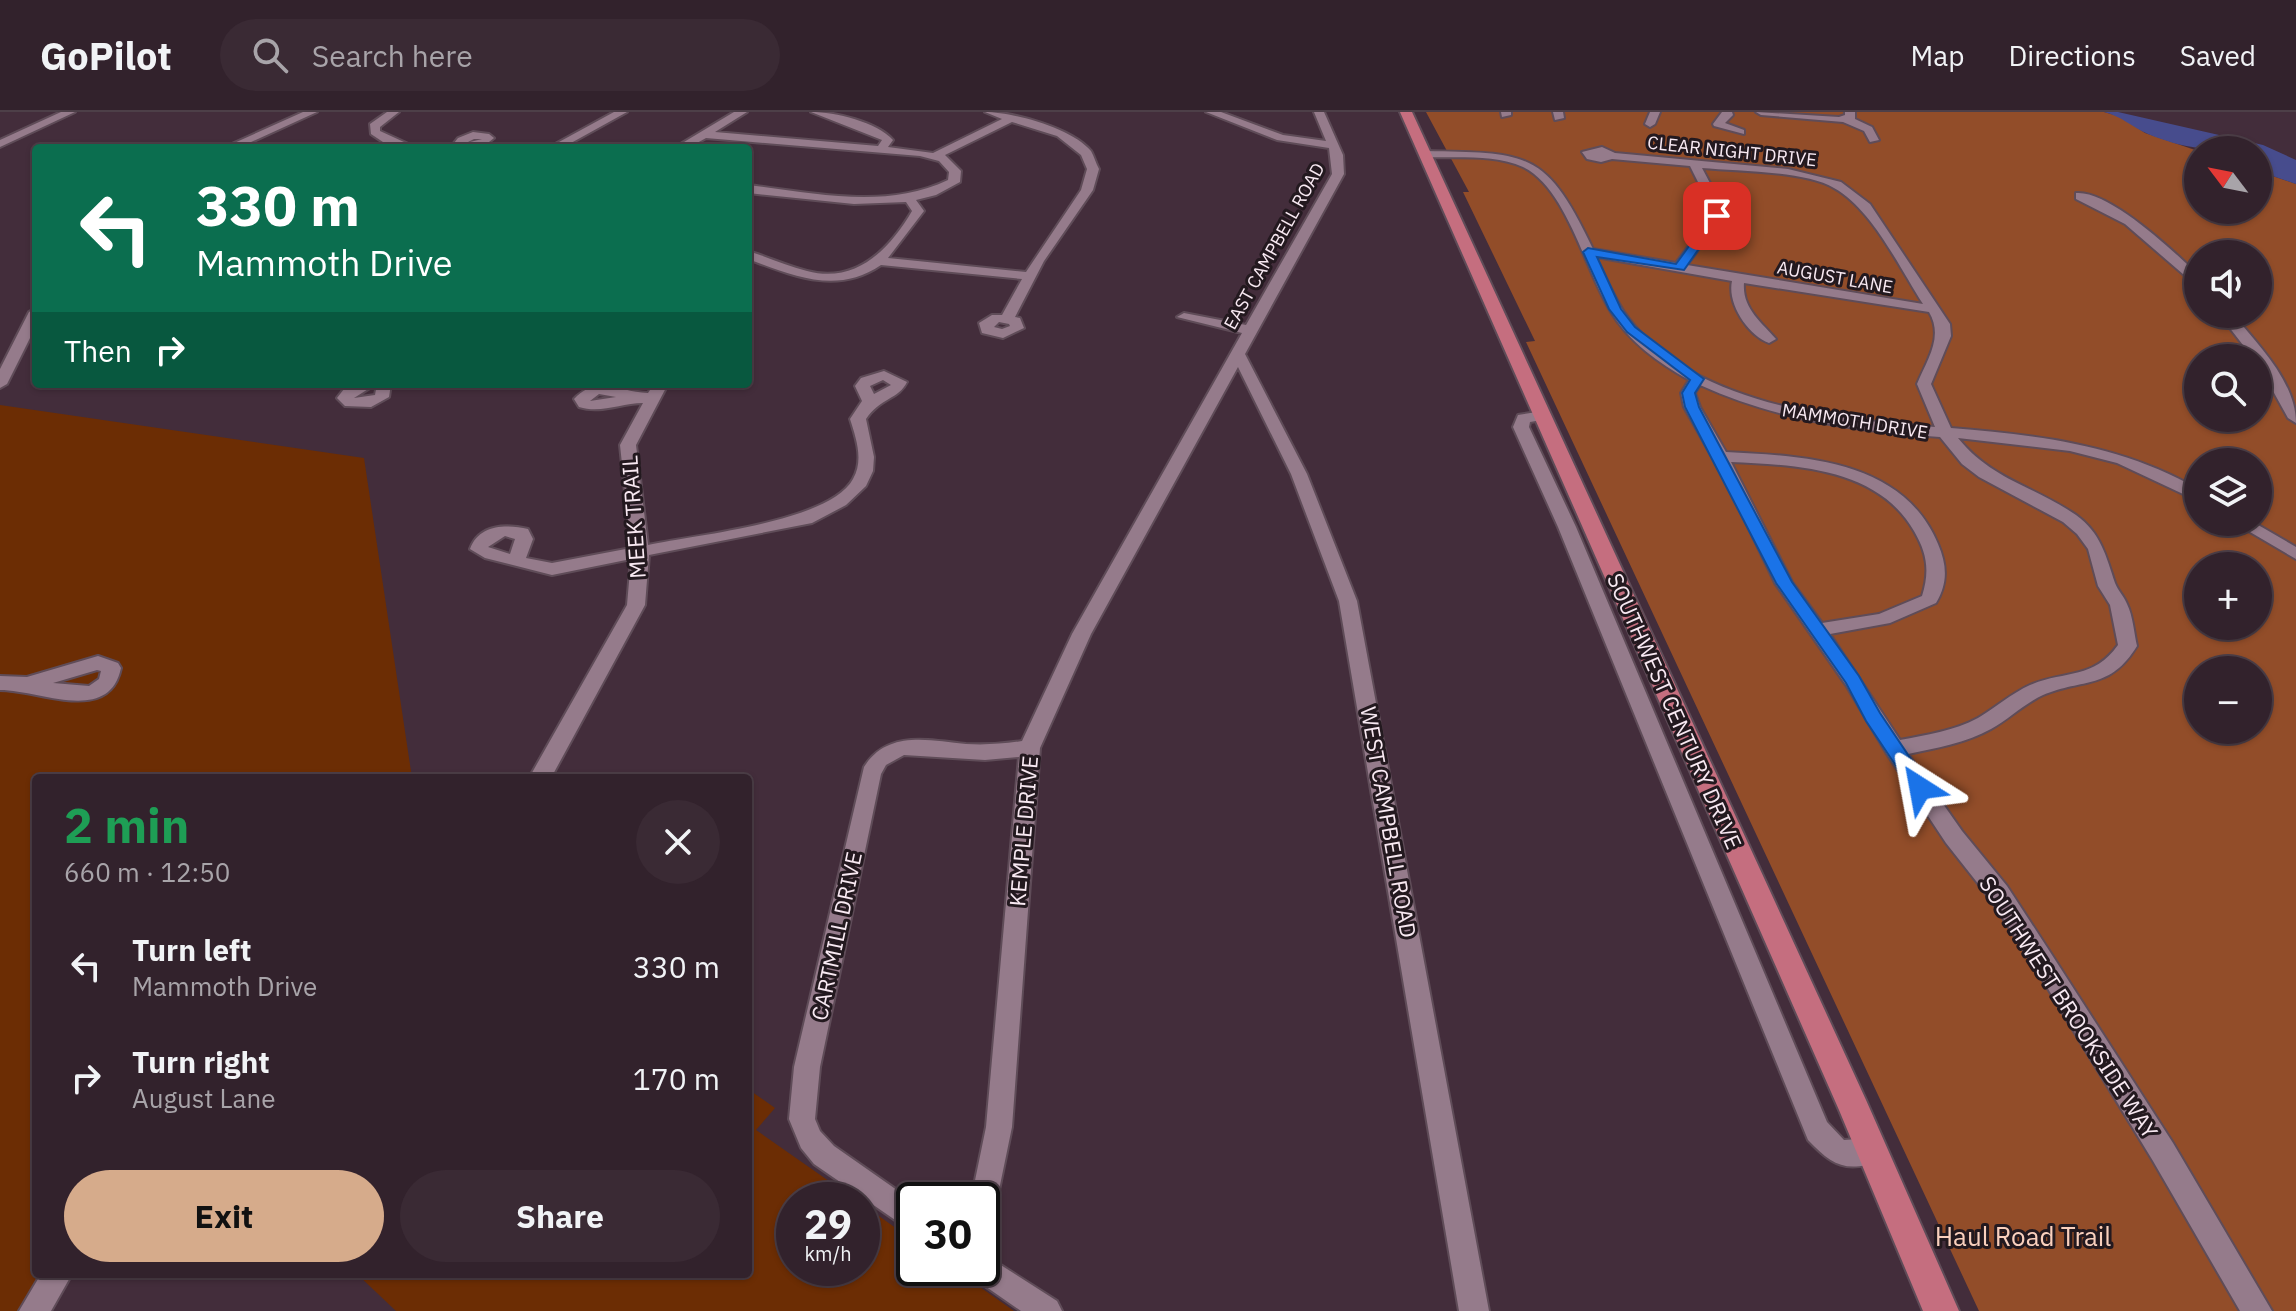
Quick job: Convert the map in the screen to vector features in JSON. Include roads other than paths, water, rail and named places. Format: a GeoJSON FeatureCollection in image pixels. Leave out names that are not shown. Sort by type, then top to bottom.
{"type":"FeatureCollection","features":[{"type":"Feature","properties":{"kind":"main road","name":"SOUTHWEST CENTURY DRIVE"},"geometry":{"type":"LineString","coordinates":[[1406,112],[1941,1311]]}},
{"type":"Feature","properties":{"kind":"street"},"geometry":{"type":"LineString","coordinates":[[0,144],[70,112]]}},
{"type":"Feature","properties":{"kind":"street"},"geometry":{"type":"LineString","coordinates":[[237,144],[312,112]]}},
{"type":"Feature","properties":{"kind":"street"},"geometry":{"type":"LineString","coordinates":[[394,112],[374,126],[375,132],[397,144]]}},
{"type":"Feature","properties":{"kind":"street"},"geometry":{"type":"LineString","coordinates":[[562,144],[622,112]]}},
{"type":"Feature","properties":{"kind":"street"},"geometry":{"type":"LineString","coordinates":[[713,112],[738,114]]}},
{"type":"Feature","properties":{"kind":"street"},"geometry":{"type":"LineString","coordinates":[[816,112],[881,134],[888,140],[882,148]]}},
{"type":"Feature","properties":{"kind":"street"},"geometry":{"type":"LineString","coordinates":[[990,112],[1037,124],[1072,139],[1092,160],[1093,169],[1087,190],[1030,276],[1007,318]]}},
{"type":"Feature","properties":{"kind":"street"},"geometry":{"type":"LineString","coordinates":[[1211,112],[1281,138],[1330,145]]}},
{"type":"Feature","properties":{"kind":"street","name":"EAST CAMPBELL ROAD"},"geometry":{"type":"LineString","coordinates":[[1237,353],[1338,174],[1337,155],[1330,145],[1319,112]]}},
{"type":"Feature","properties":{"kind":"street"},"geometry":{"type":"LineString","coordinates":[[1650,124],[1655,112]]}},
{"type":"Feature","properties":{"kind":"street"},"geometry":{"type":"LineString","coordinates":[[1727,112],[1728,115],[1718,124],[1740,132]]}},
{"type":"Feature","properties":{"kind":"street"},"geometry":{"type":"LineString","coordinates":[[1761,112],[1796,122],[1848,116],[1868,129],[1874,140]]}},
{"type":"Feature","properties":{"kind":"street"},"geometry":{"type":"LineString","coordinates":[[686,144],[738,114]]}},
{"type":"Feature","properties":{"kind":"street"},"geometry":{"type":"LineString","coordinates":[[935,156],[1013,118]]}},
{"type":"Feature","properties":{"kind":"street"},"geometry":{"type":"LineString","coordinates":[[555,144],[609,119]]}},
{"type":"Feature","properties":{"kind":"street"},"geometry":{"type":"LineString","coordinates":[[702,134],[882,148],[935,156],[950,162],[955,171],[954,182],[910,200],[863,200],[752,189]]}},
{"type":"Feature","properties":{"kind":"street","name":"MAMMOTH DRIVE"},"geometry":{"type":"LineString","coordinates":[[1426,154],[1497,159],[1530,165],[1548,181],[1588,252],[1615,309],[1631,330],[1697,379],[1763,406],[1801,414],[1946,434],[2058,444],[2092,451],[2138,465],[2184,489]]}},
{"type":"Feature","properties":{"kind":"street","name":"CLEAR NIGHT DRIVE"},"geometry":{"type":"LineString","coordinates":[[1612,156],[1805,175],[1837,184],[1851,193],[1866,207],[1943,324],[1944,336],[1924,384],[1946,434],[1968,461],[1985,474],[2050,507],[2083,530],[2097,549],[2107,586],[2119,605],[2128,646],[2115,664],[2092,677],[2037,690],[1982,725],[1947,738],[1894,749]]}},
{"type":"Feature","properties":{"kind":"street"},"geometry":{"type":"LineString","coordinates":[[1679,268],[1717,216],[1714,202],[1694,164]]}},
{"type":"Feature","properties":{"kind":"street"},"geometry":{"type":"LineString","coordinates":[[2080,196],[2115,214],[2155,241],[2184,269]]}},
{"type":"Feature","properties":{"kind":"street"},"geometry":{"type":"LineString","coordinates":[[752,256],[828,280],[856,276],[880,261],[918,211],[910,200]]}},
{"type":"Feature","properties":{"kind":"street","name":"AUGUST LANE"},"geometry":{"type":"LineString","coordinates":[[1588,252],[1904,307],[1934,309]]}},
{"type":"Feature","properties":{"kind":"street"},"geometry":{"type":"LineString","coordinates":[[880,261],[1030,276]]}},
{"type":"Feature","properties":{"kind":"street"},"geometry":{"type":"LineString","coordinates":[[1739,278],[1735,286],[1739,301],[1753,323],[1769,339]]}},
{"type":"Feature","properties":{"kind":"street"},"geometry":{"type":"LineString","coordinates":[[1184,317],[1248,330]]}},
{"type":"Feature","properties":{"kind":"street"},"geometry":{"type":"LineString","coordinates":[[0,384],[32,320]]}},
{"type":"Feature","properties":{"kind":"street"},"geometry":{"type":"LineString","coordinates":[[2237,328],[2266,365],[2296,418]]}},
{"type":"Feature","properties":{"kind":"street"},"geometry":{"type":"LineString","coordinates":[[0,343],[22,340]]}},
{"type":"Feature","properties":{"kind":"street","name":"KEMPLE DRIVE"},"geometry":{"type":"LineString","coordinates":[[988,1182],[999,1127],[1030,748],[1047,702],[1087,625],[1237,353]]}},
{"type":"Feature","properties":{"kind":"street","name":"WEST CAMPBELL ROAD"},"geometry":{"type":"LineString","coordinates":[[1237,353],[1259,391],[1328,539],[1348,601],[1474,1311]]}},
{"type":"Feature","properties":{"kind":"street","name":"SOUTHWEST BROOKSIDE WAY"},"geometry":{"type":"LineString","coordinates":[[1697,379],[1688,393],[1692,407],[1784,583],[1819,630],[1954,837],[1999,893],[2052,973],[2171,1164],[2257,1311]]}},
{"type":"Feature","properties":{"kind":"street"},"geometry":{"type":"LineString","coordinates":[[359,388],[349,392],[345,398],[350,403],[371,402],[382,397],[383,388]]}},
{"type":"Feature","properties":{"kind":"street"},"geometry":{"type":"LineString","coordinates":[[629,398],[657,391]]}},
{"type":"Feature","properties":{"kind":"street","name":"MEEK TRAIL"},"geometry":{"type":"LineString","coordinates":[[542,774],[636,605],[640,554],[628,445],[657,391]]}},
{"type":"Feature","properties":{"kind":"street"},"geometry":{"type":"LineString","coordinates":[[517,558],[526,565],[552,569],[806,519],[836,505],[854,490],[869,467],[868,447],[858,419],[870,401]]}},
{"type":"Feature","properties":{"kind":"street"},"geometry":{"type":"LineString","coordinates":[[1543,416],[1523,418],[1521,427],[1567,527],[1817,1131],[1839,1153],[1872,1151]]}},
{"type":"Feature","properties":{"kind":"street"},"geometry":{"type":"LineString","coordinates":[[1720,457],[1800,464],[1873,482],[1902,499],[1922,526],[1939,569],[1930,599],[1883,619],[1819,630]]}},
{"type":"Feature","properties":{"kind":"street"},"geometry":{"type":"LineString","coordinates":[[2265,536],[2296,554]]}},
{"type":"Feature","properties":{"kind":"street"},"geometry":{"type":"LineString","coordinates":[[0,683],[28,684]]}},
{"type":"Feature","properties":{"kind":"street","name":"CARTMILL DRIVE"},"geometry":{"type":"LineString","coordinates":[[896,1206],[824,1155],[810,1139],[802,1119],[807,1067],[871,773],[883,753],[894,748],[933,747],[982,753],[1030,748]]}},
{"type":"Feature","properties":{"kind":"street"},"geometry":{"type":"LineString","coordinates":[[34,1311],[55,1278]]}},
{"type":"Feature","properties":{"kind":"street"},"geometry":{"type":"LineString","coordinates":[[1000,1279],[1047,1311]]}},
{"type":"Feature","properties":{"kind":"water"},"geometry":{"type":"Polygon","coordinates":[[[2104,112],[2118,112],[2223,136],[2184,136],[2184,146],[2148,134],[2104,112]]]}},
{"type":"Feature","properties":{"kind":"water"},"geometry":{"type":"Polygon","coordinates":[[[2272,149],[2296,160],[2296,184],[2272,176],[2272,149]]]}},
{"type":"Feature","properties":{"kind":"park label","name":"Haul Road Trail"},"geometry":{"type":"Point","coordinates":[2023,1236]}}]}
